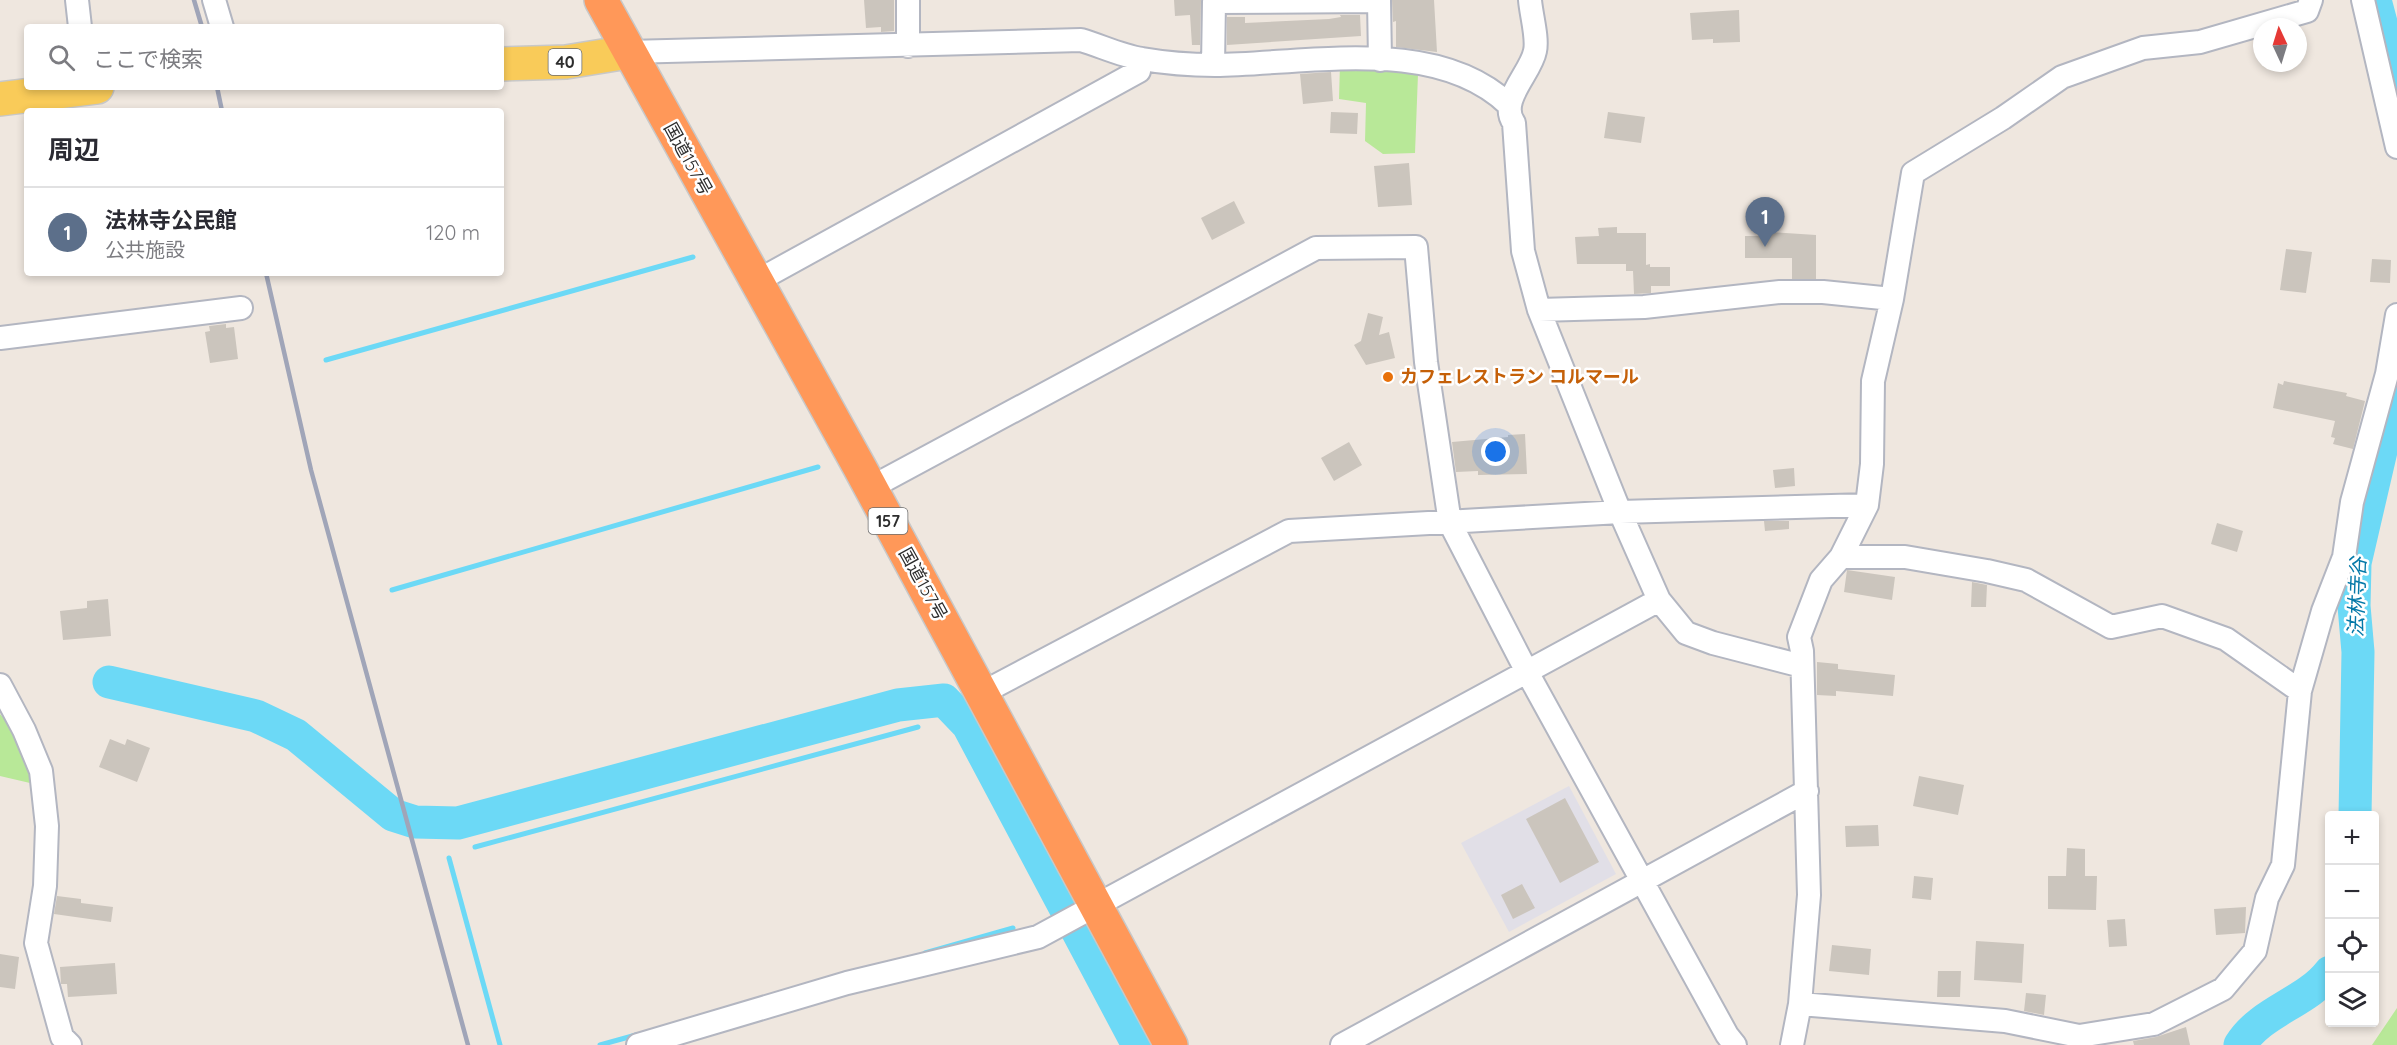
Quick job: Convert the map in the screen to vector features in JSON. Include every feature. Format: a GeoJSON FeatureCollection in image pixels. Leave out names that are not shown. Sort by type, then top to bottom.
{"type":"FeatureCollection","features":[{"type":"Feature","properties":{"kind":"highway","name":"国道157号"},"geometry":{"type":"LineString","coordinates":[[601,0],[758,281],[982,693],[1089,909],[1171,1045]]}},
{"type":"Feature","properties":{"kind":"main road","name":"40"},"geometry":{"type":"LineString","coordinates":[[504,64],[566,62],[628,52]]}},
{"type":"Feature","properties":{"kind":"main road"},"geometry":{"type":"LineString","coordinates":[[0,99],[68,90]]}},
{"type":"Feature","properties":{"kind":"street"},"geometry":{"type":"LineString","coordinates":[[77,0],[80,24]]}},
{"type":"Feature","properties":{"kind":"street"},"geometry":{"type":"LineString","coordinates":[[214,0],[221,24]]}},
{"type":"Feature","properties":{"kind":"street"},"geometry":{"type":"LineString","coordinates":[[908,46],[909,0]]}},
{"type":"Feature","properties":{"kind":"street"},"geometry":{"type":"LineString","coordinates":[[1530,0],[1536,50],[1509,105],[1511,119],[1514,123],[1523,250],[1539,310],[1620,512],[1659,600],[1686,633],[1713,643],[1802,666]]}},
{"type":"Feature","properties":{"kind":"street"},"geometry":{"type":"LineString","coordinates":[[1792,1045],[1800,1004],[1809,895],[1802,651],[1799,637],[1821,580],[1841,557],[1867,505],[1872,464],[1873,381],[1892,299],[1909,209],[1913,173],[2003,118],[2062,77],[2143,48],[2200,42],[2307,11],[2311,0]]}},
{"type":"Feature","properties":{"kind":"street"},"geometry":{"type":"LineString","coordinates":[[2363,0],[2397,147]]}},
{"type":"Feature","properties":{"kind":"street"},"geometry":{"type":"LineString","coordinates":[[1213,65],[1214,2],[1379,1],[1380,60]]}},
{"type":"Feature","properties":{"kind":"street"},"geometry":{"type":"LineString","coordinates":[[628,52],[1081,40],[1141,59],[1213,65],[1410,60],[1466,75],[1484,84],[1509,105]]}},
{"type":"Feature","properties":{"kind":"street"},"geometry":{"type":"LineString","coordinates":[[758,281],[1139,71],[1141,59]]}},
{"type":"Feature","properties":{"kind":"street"},"geometry":{"type":"LineString","coordinates":[[870,488],[1316,248],[1416,247],[1426,362],[1450,523],[1527,672],[1727,1035],[1735,1045]]}},
{"type":"Feature","properties":{"kind":"street"},"geometry":{"type":"LineString","coordinates":[[1539,310],[1644,307],[1780,292],[1823,292],[1892,299]]}},
{"type":"Feature","properties":{"kind":"street"},"geometry":{"type":"LineString","coordinates":[[0,338],[241,308]]}},
{"type":"Feature","properties":{"kind":"street"},"geometry":{"type":"LineString","coordinates":[[1800,1004],[2005,1021],[2079,1036],[2154,1024],[2223,989],[2255,951],[2267,898],[2283,865],[2300,691],[2323,611],[2344,557],[2352,502],[2387,374],[2397,315]]}},
{"type":"Feature","properties":{"kind":"street"},"geometry":{"type":"LineString","coordinates":[[982,693],[1289,531],[1620,512],[1867,505]]}},
{"type":"Feature","properties":{"kind":"street"},"geometry":{"type":"LineString","coordinates":[[1841,557],[1905,557],[2026,580],[2110,627],[2162,616],[2226,639],[2300,691]]}},
{"type":"Feature","properties":{"kind":"street"},"geometry":{"type":"LineString","coordinates":[[638,1045],[847,983],[1038,937],[1659,600]]}},
{"type":"Feature","properties":{"kind":"street"},"geometry":{"type":"LineString","coordinates":[[0,685],[24,730],[41,771],[47,826],[45,886],[36,943],[62,1037],[70,1045]]}},
{"type":"Feature","properties":{"kind":"street"},"geometry":{"type":"LineString","coordinates":[[1342,1045],[1807,791]]}},
{"type":"Feature","properties":{"kind":"shaded area"},"geometry":{"type":"Polygon","coordinates":[[[1569,786],[1616,874],[1509,932],[1461,843],[1569,786]]]}},
{"type":"Feature","properties":{"kind":"green space"},"geometry":{"type":"Polygon","coordinates":[[[1340,64],[1376,66],[1418,74],[1415,153],[1383,154],[1365,141],[1366,103],[1339,99],[1340,64]]]}},
{"type":"Feature","properties":{"kind":"green space"},"geometry":{"type":"Polygon","coordinates":[[[0,714],[22,746],[28,764],[30,783],[0,776],[0,714]]]}},
{"type":"Feature","properties":{"kind":"green space"},"geometry":{"type":"Polygon","coordinates":[[[2397,1008],[2397,1045],[2372,1045],[2397,1008]]]}},
{"type":"Feature","properties":{"kind":"building"},"geometry":{"type":"Polygon","coordinates":[[[864,0],[894,0],[894,31],[881,32],[881,27],[866,28],[864,0]]]}},
{"type":"Feature","properties":{"kind":"building"},"geometry":{"type":"Polygon","coordinates":[[[1174,0],[1201,0],[1200,45],[1192,45],[1190,15],[1175,16],[1174,0]]]}},
{"type":"Feature","properties":{"kind":"building"},"geometry":{"type":"Polygon","coordinates":[[[1392,0],[1434,0],[1437,52],[1396,47],[1396,21],[1393,22],[1392,0]]]}},
{"type":"Feature","properties":{"kind":"building"},"geometry":{"type":"Polygon","coordinates":[[[1739,10],[1740,42],[1713,43],[1713,39],[1692,40],[1690,13],[1739,10]]]}},
{"type":"Feature","properties":{"kind":"building"},"geometry":{"type":"Polygon","coordinates":[[[1340,15],[1360,15],[1361,36],[1227,45],[1227,17],[1245,17],[1245,23],[1329,19],[1341,17],[1340,15]]]}},
{"type":"Feature","properties":{"kind":"building"},"geometry":{"type":"Polygon","coordinates":[[[1331,72],[1333,101],[1303,104],[1300,74],[1331,72]]]}},
{"type":"Feature","properties":{"kind":"building"},"geometry":{"type":"Polygon","coordinates":[[[1331,112],[1358,113],[1357,134],[1330,133],[1331,112]]]}},
{"type":"Feature","properties":{"kind":"building"},"geometry":{"type":"Polygon","coordinates":[[[1608,112],[1645,117],[1641,143],[1604,138],[1608,112]]]}},
{"type":"Feature","properties":{"kind":"building"},"geometry":{"type":"Polygon","coordinates":[[[1409,163],[1412,205],[1378,207],[1374,166],[1409,163]]]}},
{"type":"Feature","properties":{"kind":"building"},"geometry":{"type":"Polygon","coordinates":[[[1234,201],[1245,223],[1212,240],[1201,218],[1234,201]]]}},
{"type":"Feature","properties":{"kind":"building"},"geometry":{"type":"Polygon","coordinates":[[[1617,227],[1617,233],[1646,233],[1646,265],[1670,267],[1670,286],[1651,286],[1651,293],[1634,294],[1633,271],[1626,271],[1626,264],[1577,264],[1575,237],[1599,236],[1598,228],[1617,227]]]}},
{"type":"Feature","properties":{"kind":"building"},"geometry":{"type":"Polygon","coordinates":[[[1769,232],[1816,235],[1816,279],[1792,279],[1792,258],[1745,258],[1745,236],[1769,236],[1769,232]]]}},
{"type":"Feature","properties":{"kind":"building"},"geometry":{"type":"Polygon","coordinates":[[[2286,249],[2312,252],[2306,293],[2280,290],[2286,249]]]}},
{"type":"Feature","properties":{"kind":"building"},"geometry":{"type":"Polygon","coordinates":[[[2372,259],[2391,260],[2390,283],[2370,282],[2372,259]]]}},
{"type":"Feature","properties":{"kind":"building"},"geometry":{"type":"Polygon","coordinates":[[[1368,313],[1383,317],[1379,335],[1389,332],[1395,358],[1366,365],[1354,345],[1361,341],[1368,313]]]}},
{"type":"Feature","properties":{"kind":"building"},"geometry":{"type":"Polygon","coordinates":[[[226,324],[226,328],[234,327],[238,359],[210,363],[205,332],[210,331],[209,326],[226,324]]]}},
{"type":"Feature","properties":{"kind":"building"},"geometry":{"type":"Polygon","coordinates":[[[2284,381],[2347,393],[2346,396],[2365,401],[2353,449],[2333,444],[2335,438],[2331,437],[2335,421],[2273,408],[2278,383],[2283,385],[2284,381]]]}},
{"type":"Feature","properties":{"kind":"building"},"geometry":{"type":"Polygon","coordinates":[[[1525,434],[1527,474],[1478,475],[1478,471],[1456,472],[1452,442],[1525,434]]]}},
{"type":"Feature","properties":{"kind":"building"},"geometry":{"type":"Polygon","coordinates":[[[1349,442],[1362,465],[1334,481],[1321,458],[1349,442]]]}},
{"type":"Feature","properties":{"kind":"building"},"geometry":{"type":"Polygon","coordinates":[[[1794,468],[1795,486],[1775,488],[1773,470],[1794,468]]]}},
{"type":"Feature","properties":{"kind":"building"},"geometry":{"type":"Polygon","coordinates":[[[1764,521],[1789,521],[1789,529],[1765,531],[1764,521]]]}},
{"type":"Feature","properties":{"kind":"building"},"geometry":{"type":"Polygon","coordinates":[[[2217,523],[2243,531],[2237,552],[2211,544],[2217,523]]]}},
{"type":"Feature","properties":{"kind":"building"},"geometry":{"type":"Polygon","coordinates":[[[1847,570],[1895,577],[1892,600],[1844,592],[1847,570]]]}},
{"type":"Feature","properties":{"kind":"building"},"geometry":{"type":"Polygon","coordinates":[[[1972,582],[1987,585],[1986,607],[1971,607],[1972,582]]]}},
{"type":"Feature","properties":{"kind":"building"},"geometry":{"type":"Polygon","coordinates":[[[108,599],[111,636],[63,640],[60,611],[87,608],[87,601],[108,599]]]}},
{"type":"Feature","properties":{"kind":"building"},"geometry":{"type":"Polygon","coordinates":[[[1817,662],[1838,664],[1838,669],[1895,675],[1893,696],[1836,691],[1836,696],[1817,695],[1817,662]]]}},
{"type":"Feature","properties":{"kind":"building"},"geometry":{"type":"Polygon","coordinates":[[[110,739],[125,745],[127,739],[150,748],[137,782],[99,767],[110,739]]]}},
{"type":"Feature","properties":{"kind":"building"},"geometry":{"type":"Polygon","coordinates":[[[1919,776],[1964,785],[1958,815],[1913,806],[1919,776]]]}},
{"type":"Feature","properties":{"kind":"building"},"geometry":{"type":"Polygon","coordinates":[[[1565,798],[1599,862],[1560,883],[1526,819],[1565,798]]]}},
{"type":"Feature","properties":{"kind":"building"},"geometry":{"type":"Polygon","coordinates":[[[1878,825],[1879,846],[1846,847],[1845,826],[1878,825]]]}},
{"type":"Feature","properties":{"kind":"building"},"geometry":{"type":"Polygon","coordinates":[[[2067,848],[2085,849],[2085,876],[2097,876],[2096,910],[2048,909],[2048,876],[2066,876],[2067,848]]]}},
{"type":"Feature","properties":{"kind":"building"},"geometry":{"type":"Polygon","coordinates":[[[1914,876],[1933,878],[1931,900],[1912,898],[1914,876]]]}},
{"type":"Feature","properties":{"kind":"building"},"geometry":{"type":"Polygon","coordinates":[[[1522,884],[1535,908],[1513,919],[1501,895],[1522,884]]]}},
{"type":"Feature","properties":{"kind":"building"},"geometry":{"type":"Polygon","coordinates":[[[57,896],[81,899],[81,903],[113,907],[111,922],[54,914],[57,896]]]}},
{"type":"Feature","properties":{"kind":"building"},"geometry":{"type":"Polygon","coordinates":[[[2246,907],[2245,933],[2216,935],[2214,909],[2246,907]]]}},
{"type":"Feature","properties":{"kind":"building"},"geometry":{"type":"Polygon","coordinates":[[[2125,919],[2127,946],[2109,947],[2107,920],[2125,919]]]}},
{"type":"Feature","properties":{"kind":"building"},"geometry":{"type":"Polygon","coordinates":[[[1976,941],[2024,944],[2022,983],[1974,980],[1976,941]]]}},
{"type":"Feature","properties":{"kind":"building"},"geometry":{"type":"Polygon","coordinates":[[[1832,945],[1871,949],[1869,975],[1829,971],[1832,945]]]}},
{"type":"Feature","properties":{"kind":"building"},"geometry":{"type":"Polygon","coordinates":[[[0,954],[19,957],[15,989],[0,987],[0,954]]]}},
{"type":"Feature","properties":{"kind":"building"},"geometry":{"type":"Polygon","coordinates":[[[115,963],[117,994],[68,997],[67,984],[61,984],[60,967],[115,963]]]}},
{"type":"Feature","properties":{"kind":"building"},"geometry":{"type":"Polygon","coordinates":[[[1938,971],[1961,971],[1960,997],[1937,997],[1938,971]]]}},
{"type":"Feature","properties":{"kind":"building"},"geometry":{"type":"Polygon","coordinates":[[[2026,993],[2046,995],[2044,1015],[2024,1011],[2026,993]]]}},
{"type":"Feature","properties":{"kind":"building"},"geometry":{"type":"Polygon","coordinates":[[[2186,1027],[2190,1045],[2134,1045],[2133,1041],[2156,1037],[2186,1027]]]}},
{"type":"Feature","properties":{"kind":"waterway","name":"法林寺谷"},"geometry":{"type":"LineString","coordinates":[[2375,0],[2397,83]]}},
{"type":"Feature","properties":{"kind":"waterway"},"geometry":{"type":"LineString","coordinates":[[326,360],[693,257]]}},
{"type":"Feature","properties":{"kind":"waterway","name":"法林寺谷"},"geometry":{"type":"LineString","coordinates":[[2355,811],[2358,652],[2354,606],[2355,563],[2397,382]]}},
{"type":"Feature","properties":{"kind":"waterway"},"geometry":{"type":"LineString","coordinates":[[392,590],[818,467]]}},
{"type":"Feature","properties":{"kind":"waterway"},"geometry":{"type":"LineString","coordinates":[[109,682],[256,716],[296,735],[393,815],[415,822],[458,823],[898,705],[944,700],[968,725],[1138,1045]]}},
{"type":"Feature","properties":{"kind":"waterway"},"geometry":{"type":"LineString","coordinates":[[475,847],[918,727]]}},
{"type":"Feature","properties":{"kind":"waterway"},"geometry":{"type":"LineString","coordinates":[[449,858],[500,1045]]}},
{"type":"Feature","properties":{"kind":"waterway"},"geometry":{"type":"LineString","coordinates":[[925,953],[1013,928]]}},
{"type":"Feature","properties":{"kind":"waterway","name":"法林寺谷"},"geometry":{"type":"LineString","coordinates":[[2240,1045],[2249,1033],[2271,1015],[2309,992],[2329,973]]}},
{"type":"Feature","properties":{"kind":"waterway"},"geometry":{"type":"LineString","coordinates":[[600,1045],[636,1035]]}},
{"type":"Feature","properties":{"kind":"railway"},"geometry":{"type":"LineString","coordinates":[[194,0],[201,24]]}},
{"type":"Feature","properties":{"kind":"railway"},"geometry":{"type":"LineString","coordinates":[[218,90],[221,108]]}},
{"type":"Feature","properties":{"kind":"railway"},"geometry":{"type":"LineString","coordinates":[[267,276],[311,470],[468,1045]]}},
{"type":"Feature","properties":{"kind":"place","name":"法林寺公民館"},"geometry":{"type":"Point","coordinates":[1765,247]}},
{"type":"Feature","properties":{"kind":"place","name":"カフェレストラン コルマール"},"geometry":{"type":"Point","coordinates":[1388,377]}}]}
